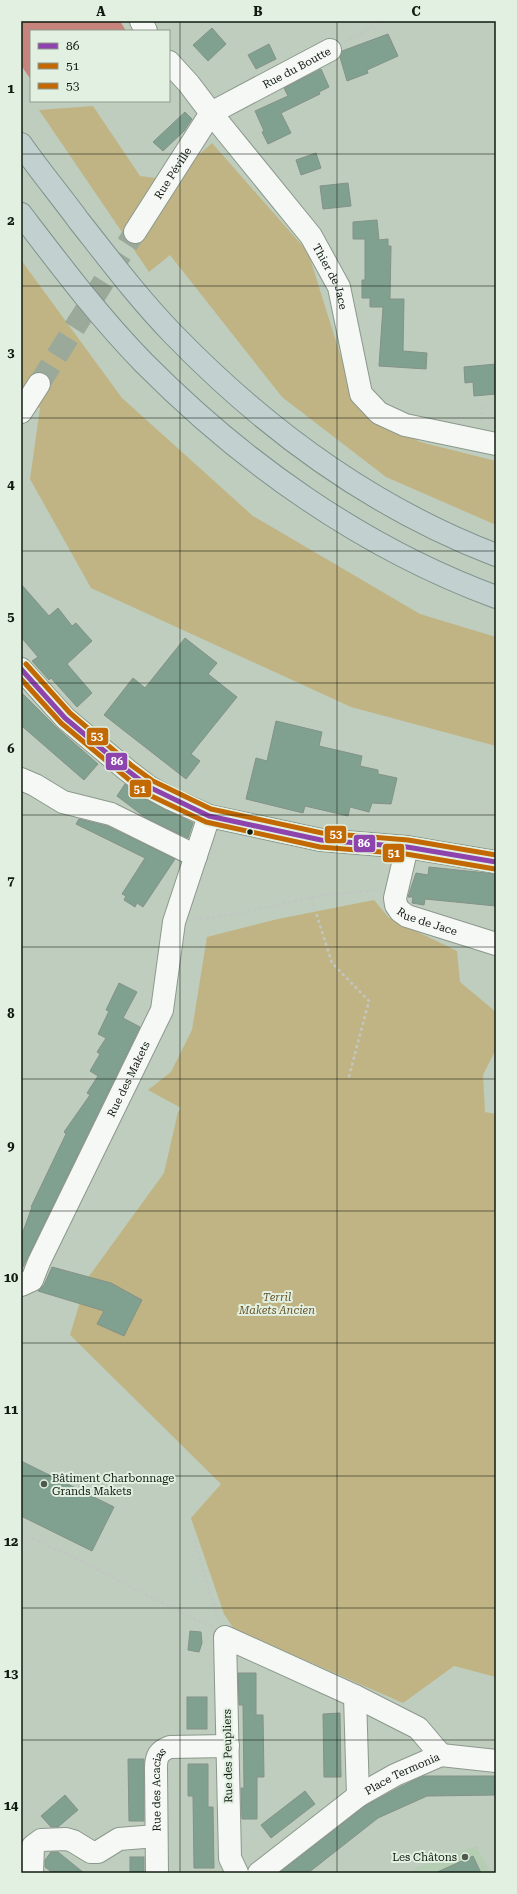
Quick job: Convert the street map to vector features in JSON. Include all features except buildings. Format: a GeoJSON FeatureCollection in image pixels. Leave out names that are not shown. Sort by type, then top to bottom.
{"type":"FeatureCollection","features":[{"type":"Feature","properties":{"kind":"highway"},"geometry":{"type":"LineString","coordinates":[[21,144],[122,276],[172,333],[228,388],[286,436],[349,481],[415,520],[496,555]]}},
{"type":"Feature","properties":{"kind":"highway"},"geometry":{"type":"LineString","coordinates":[[21,214],[88,301],[144,363],[204,419],[258,464],[330,515],[400,556],[471,588],[496,597]]}},
{"type":"Feature","properties":{"kind":"street"},"geometry":{"type":"LineString","coordinates":[[141,21],[146,30]]}},
{"type":"Feature","properties":{"kind":"street","name":"Rue du Boutte"},"geometry":{"type":"LineString","coordinates":[[210,113],[330,50]]}},
{"type":"Feature","properties":{"kind":"street","name":"Thier de Jace"},"geometry":{"type":"LineString","coordinates":[[170,63],[189,84],[210,113],[311,236],[339,287],[361,394],[379,413],[406,424],[496,444]]}},
{"type":"Feature","properties":{"kind":"street","name":"Rue Péville"},"geometry":{"type":"LineString","coordinates":[[135,232],[210,113]]}},
{"type":"Feature","properties":{"kind":"street"},"geometry":{"type":"LineString","coordinates":[[21,412],[39,384]]}},
{"type":"Feature","properties":{"kind":"street"},"geometry":{"type":"LineString","coordinates":[[21,669],[65,718],[148,787],[209,816],[321,840],[407,847],[496,862]]}},
{"type":"Feature","properties":{"kind":"street"},"geometry":{"type":"LineString","coordinates":[[21,779],[35,785],[63,802],[111,814],[196,856]]}},
{"type":"Feature","properties":{"kind":"street","name":"Rue des Makets"},"geometry":{"type":"LineString","coordinates":[[21,1285],[32,1280],[39,1262],[162,1010],[174,922],[209,816]]}},
{"type":"Feature","properties":{"kind":"street","name":"Rue de Jace"},"geometry":{"type":"LineString","coordinates":[[407,847],[395,898],[396,905],[400,911],[407,916],[496,944]]}},
{"type":"Feature","properties":{"kind":"street"},"geometry":{"type":"LineString","coordinates":[[225,1637],[355,1696]]}},
{"type":"Feature","properties":{"kind":"street","name":"Rue des Peupliers"},"geometry":{"type":"LineString","coordinates":[[225,1637],[230,1858],[237,1873]]}},
{"type":"Feature","properties":{"kind":"street","name":"Place Termonia"},"geometry":{"type":"LineString","coordinates":[[355,1696],[418,1728],[441,1755],[395,1775],[358,1796],[355,1696]]}},
{"type":"Feature","properties":{"kind":"street","name":"Rue des Acacias"},"geometry":{"type":"LineString","coordinates":[[157,1873],[156,1768],[158,1755],[163,1749],[170,1747],[228,1746]]}},
{"type":"Feature","properties":{"kind":"street"},"geometry":{"type":"LineString","coordinates":[[441,1755],[496,1761]]}},
{"type":"Feature","properties":{"kind":"street"},"geometry":{"type":"LineString","coordinates":[[259,1873],[358,1796]]}},
{"type":"Feature","properties":{"kind":"street"},"geometry":{"type":"LineString","coordinates":[[32,1873],[33,1846],[41,1840],[66,1839],[73,1841],[91,1852],[98,1852],[119,1839],[156,1836]]}},
{"type":"Feature","properties":{"kind":"path","name":"Rue du Boutte"},"geometry":{"type":"LineString","coordinates":[[330,50],[383,21]]}},
{"type":"Feature","properties":{"kind":"path"},"geometry":{"type":"LineString","coordinates":[[174,922],[241,913],[311,897],[396,889]]}},
{"type":"Feature","properties":{"kind":"path"},"geometry":{"type":"LineString","coordinates":[[311,897],[332,963],[369,1001],[348,1080]]}},
{"type":"Feature","properties":{"kind":"path"},"geometry":{"type":"LineString","coordinates":[[21,1533],[93,1567],[196,1620],[211,1626],[225,1637]]}},
{"type":"Feature","properties":{"kind":"path"},"geometry":{"type":"LineString","coordinates":[[193,1534],[211,1597],[225,1637]]}},
{"type":"Feature","properties":{"kind":"shaded area"},"geometry":{"type":"Polygon","coordinates":[[[21,21],[120,21],[125,30],[30,30],[30,78],[21,65],[21,21]]]}},
{"type":"Feature","properties":{"kind":"shaded area","name":"Les Châtons"},"geometry":{"type":"Polygon","coordinates":[[[476,1846],[491,1873],[409,1873],[418,1867],[476,1846]]]}},
{"type":"Feature","properties":{"kind":"green space"},"geometry":{"type":"Polygon","coordinates":[[[93,106],[140,176],[171,180],[212,143],[308,252],[356,405],[420,442],[496,461],[496,525],[386,477],[282,397],[170,255],[149,272],[39,110],[93,106]]]}},
{"type":"Feature","properties":{"kind":"green space"},"geometry":{"type":"Polygon","coordinates":[[[21,260],[122,398],[253,516],[420,614],[496,637],[496,746],[351,707],[91,588],[30,479],[40,408],[21,401],[21,260]]]}},
{"type":"Feature","properties":{"kind":"green space","name":"Terril Makets Ancien"},"geometry":{"type":"Polygon","coordinates":[[[374,900],[389,918],[457,951],[460,982],[496,1012],[496,1049],[483,1075],[485,1112],[496,1114],[496,1677],[454,1666],[403,1703],[234,1629],[224,1614],[191,1518],[221,1484],[70,1335],[87,1279],[164,1173],[178,1112],[181,1108],[148,1090],[171,1072],[192,1030],[207,937],[278,919],[374,900]]]}},
{"type":"Feature","properties":{"kind":"tunnel"},"geometry":{"type":"LineString","coordinates":[[39,384],[135,232]]}},
{"type":"Feature","properties":{"kind":"transit line","name":"53"},"geometry":{"type":"LineString","coordinates":[[26,664],[70,713],[131,765],[153,781],[211,809],[322,833],[408,840],[496,855]]}},
{"type":"Feature","properties":{"kind":"transit line","name":"86"},"geometry":{"type":"LineString","coordinates":[[21,669],[65,718],[127,770],[149,787],[209,816],[321,840],[407,847],[496,862]]}},
{"type":"Feature","properties":{"kind":"transit line","name":"51"},"geometry":{"type":"LineString","coordinates":[[21,679],[61,723],[145,793],[206,822],[320,847],[406,854],[495,869]]}},
{"type":"Feature","properties":{"kind":"place","name":"Bâtiment Charbonnage Grands Makets"},"geometry":{"type":"Point","coordinates":[44,1484]}},
{"type":"Feature","properties":{"kind":"place","name":"Les Châtons"},"geometry":{"type":"Point","coordinates":[465,1857]}}]}
